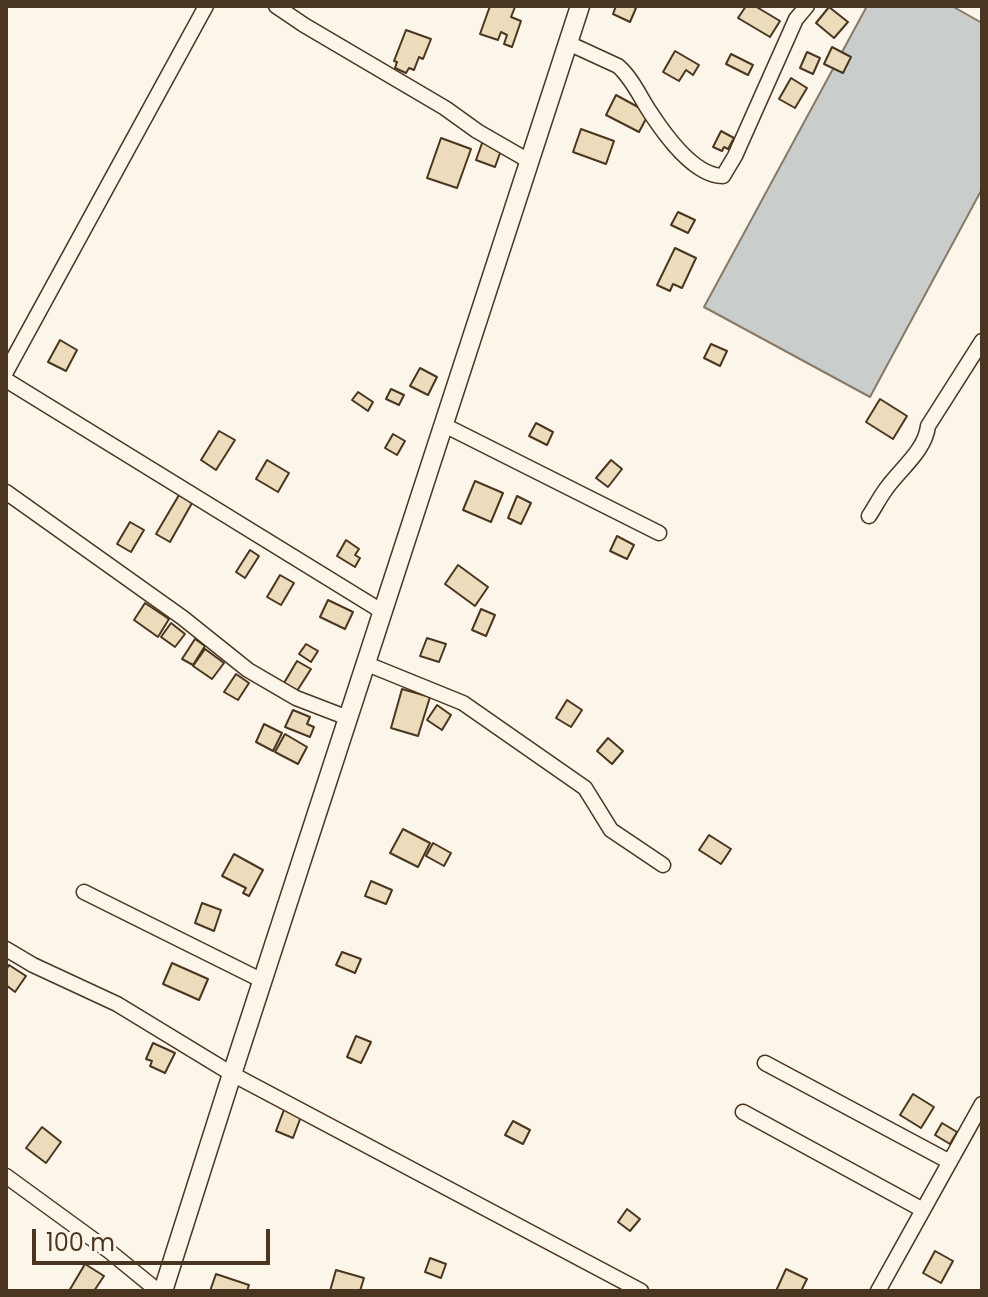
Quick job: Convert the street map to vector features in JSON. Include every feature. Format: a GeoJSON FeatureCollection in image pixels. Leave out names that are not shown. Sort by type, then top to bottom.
{"type":"FeatureCollection","features":[{"type":"Feature","properties":{"kind":"street"},"geometry":{"type":"LineString","coordinates":[[206,6],[11,381],[383,612]]}},
{"type":"Feature","properties":{"kind":"street"},"geometry":{"type":"LineString","coordinates":[[276,6],[529,161]]}},
{"type":"Feature","properties":{"kind":"street"},"geometry":{"type":"LineString","coordinates":[[6,1176],[161,1291],[580,6]]}},
{"type":"Feature","properties":{"kind":"street"},"geometry":{"type":"LineString","coordinates":[[568,43],[625,71],[650,112],[686,157],[705,172],[723,176],[735,156],[796,19],[807,6]]}},
{"type":"Feature","properties":{"kind":"street"},"geometry":{"type":"LineString","coordinates":[[869,516],[885,489],[919,449],[927,436],[928,426],[982,341]]}},
{"type":"Feature","properties":{"kind":"street"},"geometry":{"type":"LineString","coordinates":[[444,425],[659,533]]}},
{"type":"Feature","properties":{"kind":"street"},"geometry":{"type":"LineString","coordinates":[[6,492],[183,618],[248,670],[296,698],[348,718]]}},
{"type":"Feature","properties":{"kind":"street"},"geometry":{"type":"LineString","coordinates":[[367,664],[463,703],[585,788],[611,830],[663,865]]}},
{"type":"Feature","properties":{"kind":"street"},"geometry":{"type":"LineString","coordinates":[[84,892],[263,981]]}},
{"type":"Feature","properties":{"kind":"street"},"geometry":{"type":"LineString","coordinates":[[6,949],[117,1004],[232,1074],[641,1291]]}},
{"type":"Feature","properties":{"kind":"street"},"geometry":{"type":"LineString","coordinates":[[765,1063],[950,1162]]}},
{"type":"Feature","properties":{"kind":"street"},"geometry":{"type":"LineString","coordinates":[[878,1291],[982,1104]]}},
{"type":"Feature","properties":{"kind":"street"},"geometry":{"type":"LineString","coordinates":[[743,1112],[923,1210]]}},
{"type":"Feature","properties":{"kind":"shaded area"},"geometry":{"type":"Polygon","coordinates":[[[867,6],[952,6],[982,23],[982,189],[870,397],[704,307],[867,6]]]}},
{"type":"Feature","properties":{"kind":"building"},"geometry":{"type":"Polygon","coordinates":[[[490,6],[515,7],[511,17],[521,21],[512,47],[504,44],[507,35],[501,32],[498,40],[480,34],[490,6]]]}},
{"type":"Feature","properties":{"kind":"building"},"geometry":{"type":"Polygon","coordinates":[[[616,6],[636,8],[630,22],[613,14],[616,6]]]}},
{"type":"Feature","properties":{"kind":"building"},"geometry":{"type":"Polygon","coordinates":[[[746,6],[755,6],[780,21],[770,37],[738,18],[746,6]]]}},
{"type":"Feature","properties":{"kind":"building"},"geometry":{"type":"Polygon","coordinates":[[[829,7],[848,22],[834,38],[816,23],[829,7]]]}},
{"type":"Feature","properties":{"kind":"building"},"geometry":{"type":"Polygon","coordinates":[[[406,30],[431,39],[423,59],[419,57],[414,70],[409,68],[406,73],[395,68],[397,62],[394,61],[406,30]]]}},
{"type":"Feature","properties":{"kind":"building"},"geometry":{"type":"Polygon","coordinates":[[[832,47],[851,57],[843,73],[824,64],[832,47]]]}},
{"type":"Feature","properties":{"kind":"building"},"geometry":{"type":"Polygon","coordinates":[[[675,51],[699,65],[693,75],[686,70],[679,81],[663,72],[675,51]]]}},
{"type":"Feature","properties":{"kind":"building"},"geometry":{"type":"Polygon","coordinates":[[[807,52],[820,58],[813,74],[800,68],[807,52]]]}},
{"type":"Feature","properties":{"kind":"building"},"geometry":{"type":"Polygon","coordinates":[[[731,54],[753,65],[748,75],[726,64],[731,54]]]}},
{"type":"Feature","properties":{"kind":"building"},"geometry":{"type":"Polygon","coordinates":[[[791,78],[807,88],[795,108],[779,99],[791,78]]]}},
{"type":"Feature","properties":{"kind":"building"},"geometry":{"type":"Polygon","coordinates":[[[616,95],[649,113],[639,132],[606,115],[616,95]]]}},
{"type":"Feature","properties":{"kind":"building"},"geometry":{"type":"Polygon","coordinates":[[[581,129],[614,141],[606,164],[573,152],[581,129]]]}},
{"type":"Feature","properties":{"kind":"building"},"geometry":{"type":"Polygon","coordinates":[[[721,131],[734,138],[728,149],[724,147],[722,151],[713,147],[721,131]]]}},
{"type":"Feature","properties":{"kind":"building"},"geometry":{"type":"Polygon","coordinates":[[[485,135],[504,142],[495,167],[476,160],[485,135]]]}},
{"type":"Feature","properties":{"kind":"building"},"geometry":{"type":"Polygon","coordinates":[[[441,138],[471,149],[457,188],[427,178],[441,138]]]}},
{"type":"Feature","properties":{"kind":"building"},"geometry":{"type":"Polygon","coordinates":[[[678,212],[695,220],[688,233],[671,225],[678,212]]]}},
{"type":"Feature","properties":{"kind":"building"},"geometry":{"type":"Polygon","coordinates":[[[675,248],[696,258],[682,288],[673,284],[670,291],[657,285],[675,248]]]}},
{"type":"Feature","properties":{"kind":"building"},"geometry":{"type":"Polygon","coordinates":[[[60,340],[77,350],[66,371],[48,362],[60,340]]]}},
{"type":"Feature","properties":{"kind":"building"},"geometry":{"type":"Polygon","coordinates":[[[711,344],[727,351],[720,366],[704,358],[711,344]]]}},
{"type":"Feature","properties":{"kind":"building"},"geometry":{"type":"Polygon","coordinates":[[[420,368],[437,377],[428,395],[410,386],[420,368]]]}},
{"type":"Feature","properties":{"kind":"building"},"geometry":{"type":"Polygon","coordinates":[[[391,389],[404,395],[399,405],[386,399],[391,389]]]}},
{"type":"Feature","properties":{"kind":"building"},"geometry":{"type":"Polygon","coordinates":[[[358,392],[373,402],[368,411],[352,400],[358,392]]]}},
{"type":"Feature","properties":{"kind":"building"},"geometry":{"type":"Polygon","coordinates":[[[880,399],[907,416],[893,439],[866,422],[880,399]]]}},
{"type":"Feature","properties":{"kind":"building"},"geometry":{"type":"Polygon","coordinates":[[[536,423],[553,432],[547,445],[529,436],[536,423]]]}},
{"type":"Feature","properties":{"kind":"building"},"geometry":{"type":"Polygon","coordinates":[[[219,431],[235,440],[216,470],[201,460],[219,431]]]}},
{"type":"Feature","properties":{"kind":"building"},"geometry":{"type":"Polygon","coordinates":[[[393,434],[405,441],[397,455],[385,448],[393,434]]]}},
{"type":"Feature","properties":{"kind":"building"},"geometry":{"type":"Polygon","coordinates":[[[267,460],[289,473],[278,492],[256,479],[267,460]]]}},
{"type":"Feature","properties":{"kind":"building"},"geometry":{"type":"Polygon","coordinates":[[[611,460],[622,469],[608,487],[596,478],[611,460]]]}},
{"type":"Feature","properties":{"kind":"building"},"geometry":{"type":"Polygon","coordinates":[[[475,481],[503,493],[491,522],[463,510],[475,481]]]}},
{"type":"Feature","properties":{"kind":"building"},"geometry":{"type":"Polygon","coordinates":[[[179,495],[192,503],[170,542],[156,534],[179,495]]]}},
{"type":"Feature","properties":{"kind":"building"},"geometry":{"type":"Polygon","coordinates":[[[517,496],[531,503],[521,524],[508,518],[517,496]]]}},
{"type":"Feature","properties":{"kind":"building"},"geometry":{"type":"Polygon","coordinates":[[[130,522],[144,530],[131,552],[117,544],[130,522]]]}},
{"type":"Feature","properties":{"kind":"building"},"geometry":{"type":"Polygon","coordinates":[[[617,536],[634,545],[627,559],[610,551],[617,536]]]}},
{"type":"Feature","properties":{"kind":"building"},"geometry":{"type":"Polygon","coordinates":[[[346,540],[359,549],[355,555],[360,558],[355,567],[337,556],[346,540]]]}},
{"type":"Feature","properties":{"kind":"building"},"geometry":{"type":"Polygon","coordinates":[[[250,550],[259,556],[245,578],[236,572],[250,550]]]}},
{"type":"Feature","properties":{"kind":"building"},"geometry":{"type":"Polygon","coordinates":[[[458,565],[488,587],[475,606],[445,584],[458,565]]]}},
{"type":"Feature","properties":{"kind":"building"},"geometry":{"type":"Polygon","coordinates":[[[280,575],[294,583],[281,605],[267,597],[280,575]]]}},
{"type":"Feature","properties":{"kind":"building"},"geometry":{"type":"Polygon","coordinates":[[[328,600],[353,612],[345,629],[320,617],[328,600]]]}},
{"type":"Feature","properties":{"kind":"building"},"geometry":{"type":"Polygon","coordinates":[[[145,603],[169,619],[158,637],[134,620],[145,603]]]}},
{"type":"Feature","properties":{"kind":"building"},"geometry":{"type":"Polygon","coordinates":[[[481,609],[495,615],[486,636],[472,630],[481,609]]]}},
{"type":"Feature","properties":{"kind":"building"},"geometry":{"type":"Polygon","coordinates":[[[171,623],[185,634],[175,647],[161,637],[171,623]]]}},
{"type":"Feature","properties":{"kind":"building"},"geometry":{"type":"Polygon","coordinates":[[[427,638],[446,644],[439,662],[420,656],[427,638]]]}},
{"type":"Feature","properties":{"kind":"building"},"geometry":{"type":"Polygon","coordinates":[[[195,639],[205,646],[193,665],[182,659],[195,639]]]}},
{"type":"Feature","properties":{"kind":"building"},"geometry":{"type":"Polygon","coordinates":[[[306,644],[318,651],[311,662],[299,654],[306,644]]]}},
{"type":"Feature","properties":{"kind":"building"},"geometry":{"type":"Polygon","coordinates":[[[205,649],[224,663],[212,679],[193,666],[205,649]]]}},
{"type":"Feature","properties":{"kind":"building"},"geometry":{"type":"Polygon","coordinates":[[[297,661],[311,669],[297,691],[284,683],[297,661]]]}},
{"type":"Feature","properties":{"kind":"building"},"geometry":{"type":"Polygon","coordinates":[[[236,674],[249,683],[238,700],[224,692],[236,674]]]}},
{"type":"Feature","properties":{"kind":"building"},"geometry":{"type":"Polygon","coordinates":[[[402,689],[430,697],[418,736],[391,728],[402,689]]]}},
{"type":"Feature","properties":{"kind":"building"},"geometry":{"type":"Polygon","coordinates":[[[567,700],[582,710],[571,727],[556,718],[567,700]]]}},
{"type":"Feature","properties":{"kind":"building"},"geometry":{"type":"Polygon","coordinates":[[[437,705],[451,715],[442,730],[427,720],[437,705]]]}},
{"type":"Feature","properties":{"kind":"building"},"geometry":{"type":"Polygon","coordinates":[[[293,710],[310,717],[307,724],[314,727],[310,737],[285,727],[293,710]]]}},
{"type":"Feature","properties":{"kind":"building"},"geometry":{"type":"Polygon","coordinates":[[[264,724],[282,733],[273,751],[256,742],[264,724]]]}},
{"type":"Feature","properties":{"kind":"building"},"geometry":{"type":"Polygon","coordinates":[[[285,734],[307,747],[298,764],[275,752],[285,734]]]}},
{"type":"Feature","properties":{"kind":"building"},"geometry":{"type":"Polygon","coordinates":[[[608,738],[623,751],[612,764],[597,751],[608,738]]]}},
{"type":"Feature","properties":{"kind":"building"},"geometry":{"type":"Polygon","coordinates":[[[403,829],[430,843],[418,867],[390,853],[403,829]]]}},
{"type":"Feature","properties":{"kind":"building"},"geometry":{"type":"Polygon","coordinates":[[[709,835],[731,849],[721,864],[699,850],[709,835]]]}},
{"type":"Feature","properties":{"kind":"building"},"geometry":{"type":"Polygon","coordinates":[[[433,843],[451,853],[444,866],[426,856],[433,843]]]}},
{"type":"Feature","properties":{"kind":"building"},"geometry":{"type":"Polygon","coordinates":[[[234,854],[263,870],[249,896],[243,893],[246,888],[222,876],[234,854]]]}},
{"type":"Feature","properties":{"kind":"building"},"geometry":{"type":"Polygon","coordinates":[[[371,881],[392,890],[386,904],[365,896],[371,881]]]}},
{"type":"Feature","properties":{"kind":"building"},"geometry":{"type":"Polygon","coordinates":[[[202,903],[221,910],[214,931],[195,923],[202,903]]]}},
{"type":"Feature","properties":{"kind":"building"},"geometry":{"type":"Polygon","coordinates":[[[342,952],[361,959],[355,973],[336,965],[342,952]]]}},
{"type":"Feature","properties":{"kind":"building"},"geometry":{"type":"Polygon","coordinates":[[[172,963],[208,979],[199,1000],[163,984],[172,963]]]}},
{"type":"Feature","properties":{"kind":"building"},"geometry":{"type":"Polygon","coordinates":[[[9,965],[26,976],[15,992],[6,985],[9,965]]]}},
{"type":"Feature","properties":{"kind":"building"},"geometry":{"type":"Polygon","coordinates":[[[356,1036],[371,1042],[361,1063],[347,1057],[356,1036]]]}},
{"type":"Feature","properties":{"kind":"building"},"geometry":{"type":"Polygon","coordinates":[[[153,1043],[175,1053],[165,1073],[150,1066],[152,1061],[146,1059],[153,1043]]]}},
{"type":"Feature","properties":{"kind":"building"},"geometry":{"type":"Polygon","coordinates":[[[913,1094],[934,1107],[921,1128],[900,1115],[913,1094]]]}},
{"type":"Feature","properties":{"kind":"building"},"geometry":{"type":"Polygon","coordinates":[[[285,1107],[302,1114],[293,1138],[276,1131],[285,1107]]]}},
{"type":"Feature","properties":{"kind":"building"},"geometry":{"type":"Polygon","coordinates":[[[513,1121],[530,1130],[523,1144],[505,1135],[513,1121]]]}},
{"type":"Feature","properties":{"kind":"building"},"geometry":{"type":"Polygon","coordinates":[[[942,1123],[957,1132],[950,1144],[935,1135],[942,1123]]]}},
{"type":"Feature","properties":{"kind":"building"},"geometry":{"type":"Polygon","coordinates":[[[42,1127],[61,1142],[46,1163],[26,1148],[42,1127]]]}},
{"type":"Feature","properties":{"kind":"building"},"geometry":{"type":"Polygon","coordinates":[[[627,1209],[640,1219],[630,1231],[618,1222],[627,1209]]]}},
{"type":"Feature","properties":{"kind":"building"},"geometry":{"type":"Polygon","coordinates":[[[935,1251],[953,1261],[941,1283],[923,1273],[935,1251]]]}},
{"type":"Feature","properties":{"kind":"building"},"geometry":{"type":"Polygon","coordinates":[[[430,1258],[446,1264],[441,1278],[425,1272],[430,1258]]]}},
{"type":"Feature","properties":{"kind":"building"},"geometry":{"type":"Polygon","coordinates":[[[85,1264],[104,1276],[94,1291],[69,1291],[85,1264]]]}},
{"type":"Feature","properties":{"kind":"building"},"geometry":{"type":"Polygon","coordinates":[[[786,1269],[807,1279],[801,1291],[776,1291],[786,1269]]]}},
{"type":"Feature","properties":{"kind":"building"},"geometry":{"type":"Polygon","coordinates":[[[336,1270],[364,1278],[360,1291],[330,1291],[336,1270]]]}},
{"type":"Feature","properties":{"kind":"building"},"geometry":{"type":"Polygon","coordinates":[[[216,1274],[249,1285],[247,1291],[210,1291],[216,1274]]]}}]}
